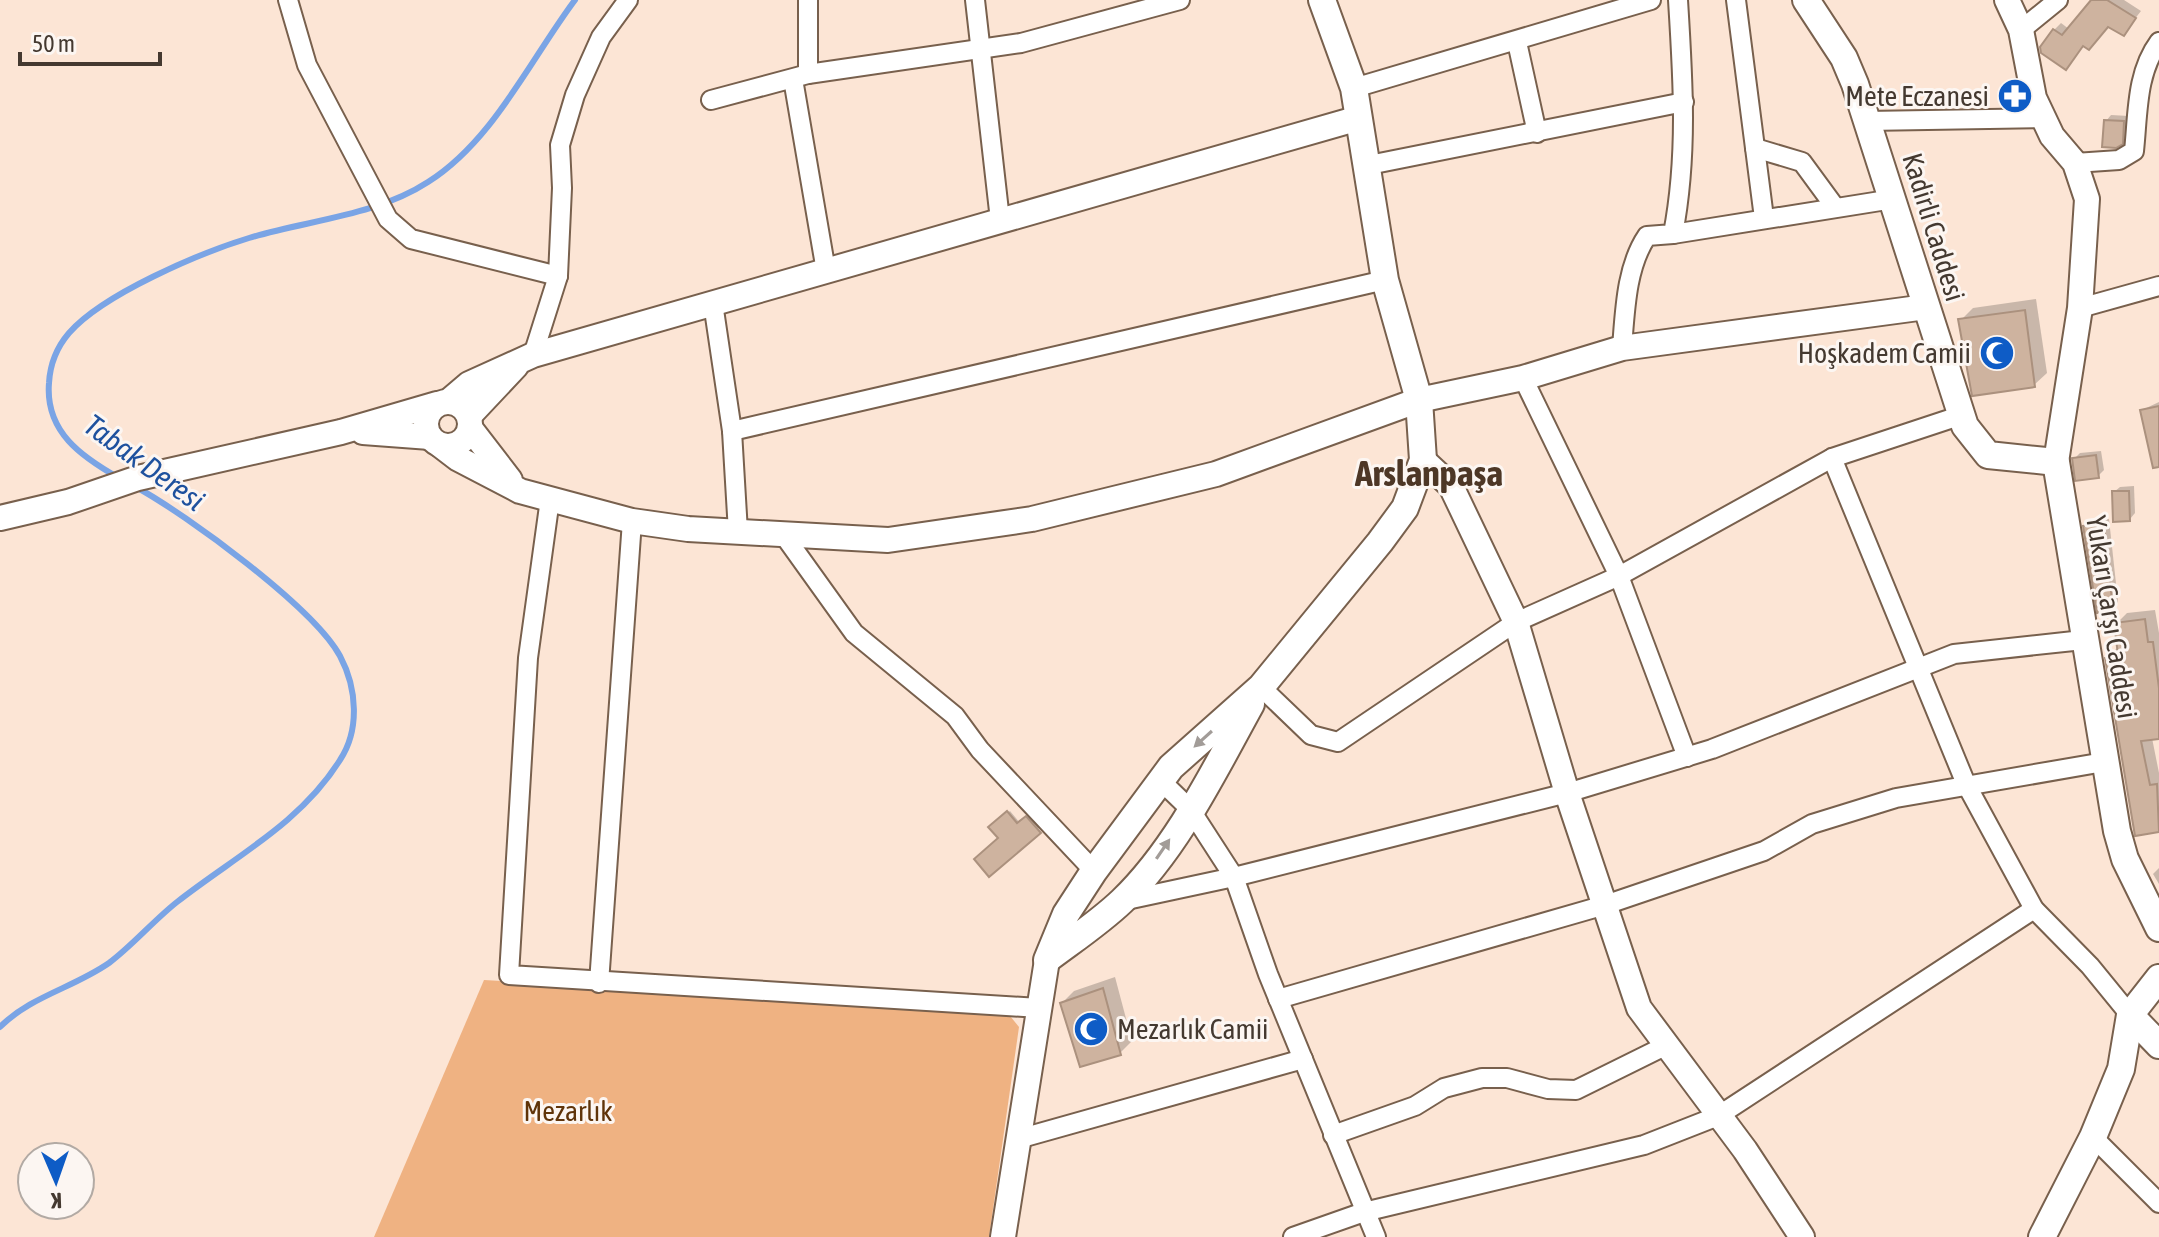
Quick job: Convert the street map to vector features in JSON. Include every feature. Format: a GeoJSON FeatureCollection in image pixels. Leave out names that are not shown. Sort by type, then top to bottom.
{"type":"FeatureCollection","features":[{"type":"Feature","properties":{"kind":"main road"},"geometry":{"type":"LineString","coordinates":[[1047,960],[1122,901],[1150,869],[1190,809],[1261,687],[1405,508],[1423,460],[1419,400],[1385,280],[1369,165],[1354,88],[1322,0]]}},
{"type":"Feature","properties":{"kind":"main road","name":"Kadirli Caddesi"},"geometry":{"type":"LineString","coordinates":[[1806,0],[1844,58],[1971,438],[1988,455],[2056,462]]}},
{"type":"Feature","properties":{"kind":"main road","name":"Yukarı Çarşı Caddesi"},"geometry":{"type":"LineString","coordinates":[[2056,462],[2104,762],[2125,859],[2159,928]]}},
{"type":"Feature","properties":{"kind":"main road"},"geometry":{"type":"LineString","coordinates":[[1047,960],[1066,914],[1171,767],[1261,687]]}},
{"type":"Feature","properties":{"kind":"main road"},"geometry":{"type":"LineString","coordinates":[[2042,1237],[2093,1137],[2121,1069],[2130,1015],[2159,978]]}},
{"type":"Feature","properties":{"kind":"main road"},"geometry":{"type":"LineString","coordinates":[[2130,1015],[2159,1045]]}},
{"type":"Feature","properties":{"kind":"street"},"geometry":{"type":"LineString","coordinates":[[288,0],[307,65],[388,219],[411,239],[558,276]]}},
{"type":"Feature","properties":{"kind":"street"},"geometry":{"type":"LineString","coordinates":[[527,358],[558,276],[562,188],[560,145],[575,95],[601,37],[628,0]]}},
{"type":"Feature","properties":{"kind":"street"},"geometry":{"type":"LineString","coordinates":[[808,0],[800,77],[826,271]]}},
{"type":"Feature","properties":{"kind":"street"},"geometry":{"type":"LineString","coordinates":[[975,0],[1000,220]]}},
{"type":"Feature","properties":{"kind":"street"},"geometry":{"type":"LineString","coordinates":[[711,100],[800,77],[1021,43],[1180,0]]}},
{"type":"Feature","properties":{"kind":"street"},"geometry":{"type":"LineString","coordinates":[[1354,88],[1651,0]]}},
{"type":"Feature","properties":{"kind":"street"},"geometry":{"type":"LineString","coordinates":[[1673,234],[1683,184],[1684,102],[1678,0]]}},
{"type":"Feature","properties":{"kind":"street"},"geometry":{"type":"LineString","coordinates":[[1736,0],[1764,218]]}},
{"type":"Feature","properties":{"kind":"street","name":"Yukarı Çarşı Caddesi"},"geometry":{"type":"LineString","coordinates":[[2007,0],[2021,30],[2034,98],[2043,118],[2075,163],[2087,199],[2080,308],[2056,462]]}},
{"type":"Feature","properties":{"kind":"street"},"geometry":{"type":"LineString","coordinates":[[2021,30],[2058,0]]}},
{"type":"Feature","properties":{"kind":"street"},"geometry":{"type":"LineString","coordinates":[[1517,42],[1537,133]]}},
{"type":"Feature","properties":{"kind":"street"},"geometry":{"type":"LineString","coordinates":[[2075,163],[2119,160],[2134,151],[2140,85],[2150,54],[2159,42]]}},
{"type":"Feature","properties":{"kind":"street"},"geometry":{"type":"LineString","coordinates":[[1369,165],[1684,102]]}},
{"type":"Feature","properties":{"kind":"street"},"geometry":{"type":"LineString","coordinates":[[341,432],[390,431],[453,446],[464,439],[456,412],[469,384],[527,358],[1359,118]]}},
{"type":"Feature","properties":{"kind":"street"},"geometry":{"type":"LineString","coordinates":[[1867,121],[2043,118]]}},
{"type":"Feature","properties":{"kind":"street"},"geometry":{"type":"LineString","coordinates":[[1755,148],[1802,162],[1835,207]]}},
{"type":"Feature","properties":{"kind":"street"},"geometry":{"type":"LineString","coordinates":[[1622,348],[1626,299],[1637,250],[1647,236],[1893,199]]}},
{"type":"Feature","properties":{"kind":"street"},"geometry":{"type":"LineString","coordinates":[[732,431],[1385,280]]}},
{"type":"Feature","properties":{"kind":"street"},"geometry":{"type":"LineString","coordinates":[[2080,308],[2159,286]]}},
{"type":"Feature","properties":{"kind":"street"},"geometry":{"type":"LineString","coordinates":[[713,303],[732,431],[738,532]]}},
{"type":"Feature","properties":{"kind":"street"},"geometry":{"type":"LineString","coordinates":[[456,412],[428,413],[425,426],[435,441],[457,458],[520,491],[632,521],[738,532],[888,540],[1032,519],[1216,474],[1419,400],[1523,378],[1622,348],[1926,307]]}},
{"type":"Feature","properties":{"kind":"street"},"geometry":{"type":"LineString","coordinates":[[1523,378],[1619,576],[1687,757]]}},
{"type":"Feature","properties":{"kind":"street"},"geometry":{"type":"LineString","coordinates":[[0,518],[68,502],[138,478],[341,432],[456,412]]}},
{"type":"Feature","properties":{"kind":"street"},"geometry":{"type":"LineString","coordinates":[[456,412],[492,461],[520,491]]}},
{"type":"Feature","properties":{"kind":"street"},"geometry":{"type":"LineString","coordinates":[[1261,687],[1311,735],[1338,742],[1516,622],[1619,576],[1832,458],[1962,415]]}},
{"type":"Feature","properties":{"kind":"street"},"geometry":{"type":"LineString","coordinates":[[1832,458],[1966,784],[2034,909],[2090,966],[2130,1015]]}},
{"type":"Feature","properties":{"kind":"street"},"geometry":{"type":"LineString","coordinates":[[1423,460],[1451,486],[1516,622],[1567,793],[1639,1008],[1745,1150],[1802,1237]]}},
{"type":"Feature","properties":{"kind":"street"},"geometry":{"type":"LineString","coordinates":[[550,499],[528,658],[509,975],[1039,1008]]}},
{"type":"Feature","properties":{"kind":"street"},"geometry":{"type":"LineString","coordinates":[[599,983],[632,521]]}},
{"type":"Feature","properties":{"kind":"street"},"geometry":{"type":"LineString","coordinates":[[783,534],[854,633],[955,716],[980,750],[1094,871]]}},
{"type":"Feature","properties":{"kind":"street"},"geometry":{"type":"LineString","coordinates":[[1122,901],[1234,877],[1567,793],[1687,757],[1954,654],[2083,640]]}},
{"type":"Feature","properties":{"kind":"street"},"geometry":{"type":"LineString","coordinates":[[1278,999],[1605,905],[1764,851],[1812,824],[1896,798],[2104,762]]}},
{"type":"Feature","properties":{"kind":"street"},"geometry":{"type":"LineString","coordinates":[[1161,781],[1190,809],[1234,877],[1278,999],[1376,1237]]}},
{"type":"Feature","properties":{"kind":"street"},"geometry":{"type":"LineString","coordinates":[[1293,1237],[1364,1212],[1644,1145],[1718,1116],[2034,909]]}},
{"type":"Feature","properties":{"kind":"street"},"geometry":{"type":"LineString","coordinates":[[1003,1237],[1047,960]]}},
{"type":"Feature","properties":{"kind":"street"},"geometry":{"type":"LineString","coordinates":[[1333,1135],[1415,1106],[1444,1088],[1482,1078],[1507,1078],[1548,1089],[1576,1090],[1667,1045]]}},
{"type":"Feature","properties":{"kind":"street"},"geometry":{"type":"LineString","coordinates":[[1018,1139],[1303,1059]]}},
{"type":"Feature","properties":{"kind":"street"},"geometry":{"type":"LineString","coordinates":[[2093,1137],[2159,1203]]}},
{"type":"Feature","properties":{"kind":"green space","name":"Mezarlık"},"geometry":{"type":"Polygon","coordinates":[[[484,980],[1006,1011],[1019,1027],[989,1237],[374,1237],[484,980]]]}},
{"type":"Feature","properties":{"kind":"building"},"geometry":{"type":"Polygon","coordinates":[[[2091,0],[2107,0],[2136,18],[2124,36],[2108,27],[2089,50],[2083,46],[2066,70],[2041,53],[2040,47],[2053,29],[2062,35],[2091,0]]]}},
{"type":"Feature","properties":{"kind":"building"},"geometry":{"type":"Polygon","coordinates":[[[2104,120],[2124,121],[2123,144],[2116,148],[2102,147],[2104,120]]]}},
{"type":"Feature","properties":{"kind":"building","name":"Hoşkadem Camii"},"geometry":{"type":"Polygon","coordinates":[[[2025,310],[2035,387],[1972,396],[1958,319],[2025,310]]]}},
{"type":"Feature","properties":{"kind":"building"},"geometry":{"type":"Polygon","coordinates":[[[2159,406],[2159,467],[2153,468],[2140,410],[2159,406]]]}},
{"type":"Feature","properties":{"kind":"building"},"geometry":{"type":"Polygon","coordinates":[[[2096,455],[2099,478],[2075,481],[2072,458],[2096,455]]]}},
{"type":"Feature","properties":{"kind":"building"},"geometry":{"type":"Polygon","coordinates":[[[2112,491],[2129,491],[2130,521],[2113,522],[2112,491]]]}},
{"type":"Feature","properties":{"kind":"building"},"geometry":{"type":"Polygon","coordinates":[[[2104,524],[2113,610],[2097,613],[2083,526],[2104,524]]]}},
{"type":"Feature","properties":{"kind":"building"},"geometry":{"type":"Polygon","coordinates":[[[2145,619],[2148,642],[2153,642],[2159,688],[2159,739],[2141,741],[2150,785],[2157,784],[2159,832],[2135,836],[2105,658],[2118,655],[2114,623],[2145,619]]]}},
{"type":"Feature","properties":{"kind":"building"},"geometry":{"type":"Polygon","coordinates":[[[1007,811],[1017,823],[1026,816],[1041,833],[989,877],[974,859],[998,838],[988,827],[1007,811]]]}},
{"type":"Feature","properties":{"kind":"building","name":"Mezarlık Camii"},"geometry":{"type":"Polygon","coordinates":[[[1103,988],[1121,1055],[1080,1067],[1060,1003],[1103,988]]]}},
{"type":"Feature","properties":{"kind":"waterway","name":"Tabak Deresi"},"geometry":{"type":"LineString","coordinates":[[119,478],[80,452],[53,416],[49,400],[51,370],[58,350],[69,333],[105,304],[179,264],[249,238],[386,203],[428,182],[451,165],[491,122],[575,0]]}},
{"type":"Feature","properties":{"kind":"waterway","name":"Tabak Deresi"},"geometry":{"type":"LineString","coordinates":[[0,1027],[25,1007],[109,963],[177,902],[286,821],[324,783],[340,760],[351,736],[354,709],[350,682],[340,656],[326,636],[277,588],[247,564],[186,518],[136,487]]}},
{"type":"Feature","properties":{"kind":"place","name":"Mete Eczanesi"},"geometry":{"type":"Point","coordinates":[2015,96]}},
{"type":"Feature","properties":{"kind":"place","name":"Hoşkadem Camii"},"geometry":{"type":"Point","coordinates":[1997,353]}},
{"type":"Feature","properties":{"kind":"place","name":"Mezarlık Camii"},"geometry":{"type":"Point","coordinates":[1091,1029]}},
{"type":"Feature","properties":{"kind":"district","name":"Arslanpaşa"},"geometry":{"type":"Point","coordinates":[1429,473]}}]}
